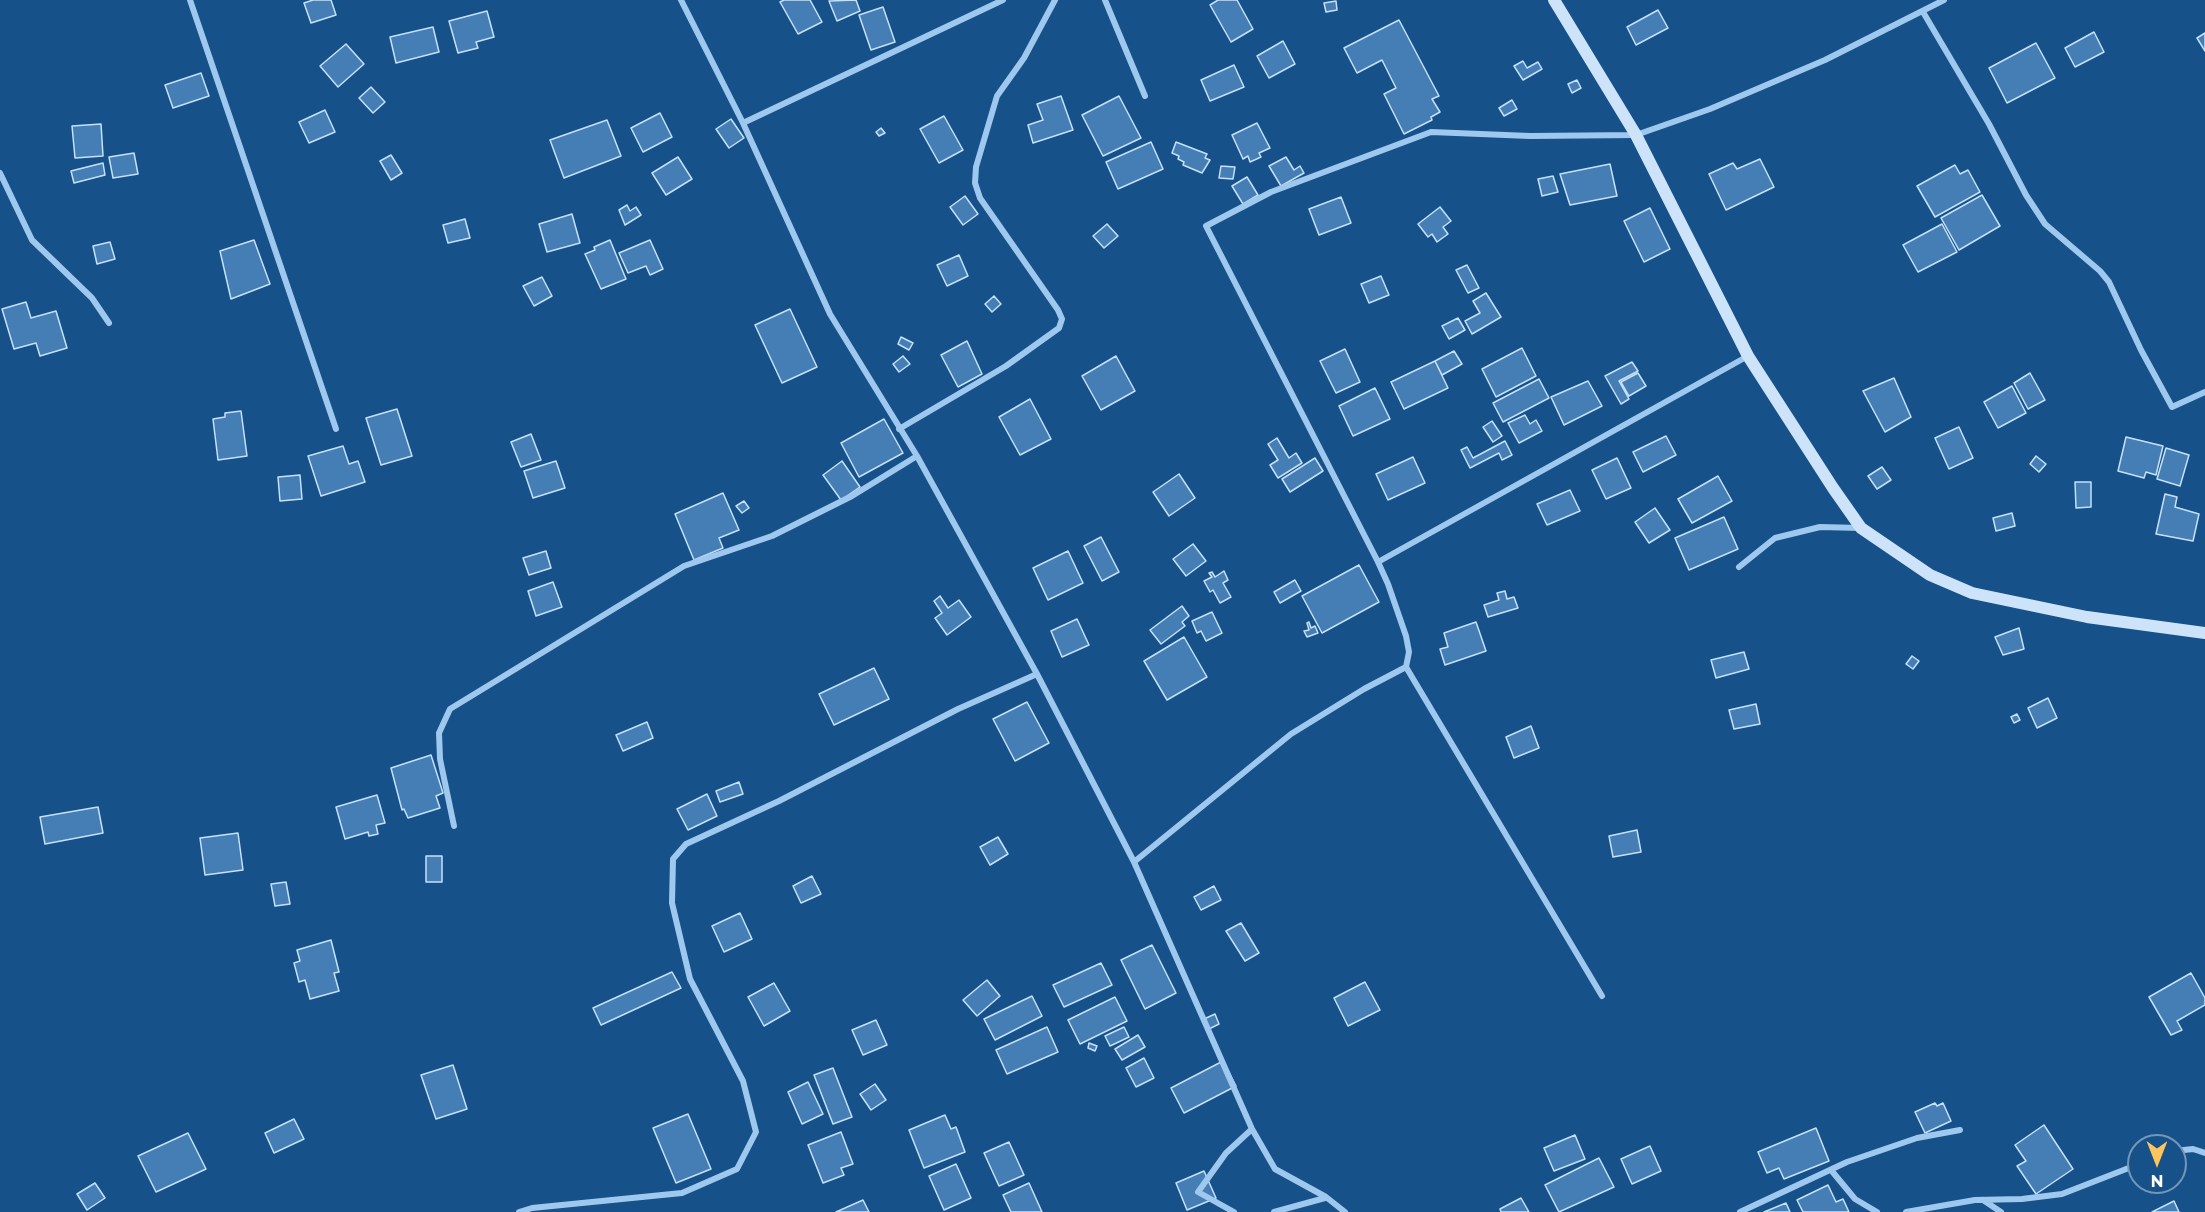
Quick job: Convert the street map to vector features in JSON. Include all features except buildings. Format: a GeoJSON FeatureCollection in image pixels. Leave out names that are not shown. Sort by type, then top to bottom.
{"type":"FeatureCollection","features":[{"type":"Feature","properties":{"kind":"main road"},"geometry":{"type":"LineString","coordinates":[[1554,0],[1636,135],[1748,357],[1861,528],[1930,575],[1972,593],[2087,617],[2205,633]]}},
{"type":"Feature","properties":{"kind":"street"},"geometry":{"type":"LineString","coordinates":[[190,0],[336,429]]}},
{"type":"Feature","properties":{"kind":"street"},"geometry":{"type":"LineString","coordinates":[[681,0],[743,123],[830,314],[917,456],[1037,674],[1134,862],[1252,1129],[1275,1170],[1326,1197],[1345,1212]]}},
{"type":"Feature","properties":{"kind":"street"},"geometry":{"type":"LineString","coordinates":[[743,123],[1003,0]]}},
{"type":"Feature","properties":{"kind":"street"},"geometry":{"type":"LineString","coordinates":[[899,429],[1006,366],[1059,328],[1062,319],[1058,310],[980,198],[975,183],[975,168],[997,96],[1024,58],[1055,0]]}},
{"type":"Feature","properties":{"kind":"street"},"geometry":{"type":"LineString","coordinates":[[1105,0],[1145,96]]}},
{"type":"Feature","properties":{"kind":"street"},"geometry":{"type":"LineString","coordinates":[[1602,996],[1406,667],[1409,652],[1406,636],[1378,562],[1206,226],[1271,192],[1431,132],[1530,136],[1636,135],[1710,109],[1814,65],[1944,0]]}},
{"type":"Feature","properties":{"kind":"street"},"geometry":{"type":"LineString","coordinates":[[1923,12],[1989,124],[2025,195],[2045,224],[2100,271],[2109,282],[2141,350],[2172,407],[2205,392]]}},
{"type":"Feature","properties":{"kind":"street"},"geometry":{"type":"LineString","coordinates":[[0,173],[32,240],[92,298],[109,323]]}},
{"type":"Feature","properties":{"kind":"street"},"geometry":{"type":"LineString","coordinates":[[1378,562],[1748,357]]}},
{"type":"Feature","properties":{"kind":"street"},"geometry":{"type":"LineString","coordinates":[[454,826],[440,759],[439,733],[450,709],[684,566],[772,536],[852,496],[917,456]]}},
{"type":"Feature","properties":{"kind":"street"},"geometry":{"type":"LineString","coordinates":[[1739,567],[1776,538],[1797,531],[1840,526],[1861,528]]}},
{"type":"Feature","properties":{"kind":"street"},"geometry":{"type":"LineString","coordinates":[[1134,862],[1291,734],[1364,689],[1406,667]]}},
{"type":"Feature","properties":{"kind":"street"},"geometry":{"type":"LineString","coordinates":[[519,1212],[532,1208],[682,1193],[737,1170],[756,1132],[743,1081],[690,979],[672,903],[674,859],[686,844],[779,801],[958,709],[1037,674]]}},
{"type":"Feature","properties":{"kind":"street"},"geometry":{"type":"LineString","coordinates":[[1234,1212],[1198,1192],[1226,1153],[1252,1129]]}},
{"type":"Feature","properties":{"kind":"street"},"geometry":{"type":"LineString","coordinates":[[1740,1212],[1831,1170],[1917,1138],[1960,1130]]}},
{"type":"Feature","properties":{"kind":"street"},"geometry":{"type":"LineString","coordinates":[[2187,1150],[2205,1153]]}},
{"type":"Feature","properties":{"kind":"street"},"geometry":{"type":"LineString","coordinates":[[1906,1212],[1983,1200],[2022,1200],[2062,1194],[2127,1169]]}},
{"type":"Feature","properties":{"kind":"street"},"geometry":{"type":"LineString","coordinates":[[1831,1170],[1856,1200],[1877,1212]]}},
{"type":"Feature","properties":{"kind":"street"},"geometry":{"type":"LineString","coordinates":[[1274,1212],[1326,1197]]}},
{"type":"Feature","properties":{"kind":"street"},"geometry":{"type":"LineString","coordinates":[[1983,1200],[2001,1212]]}}]}
